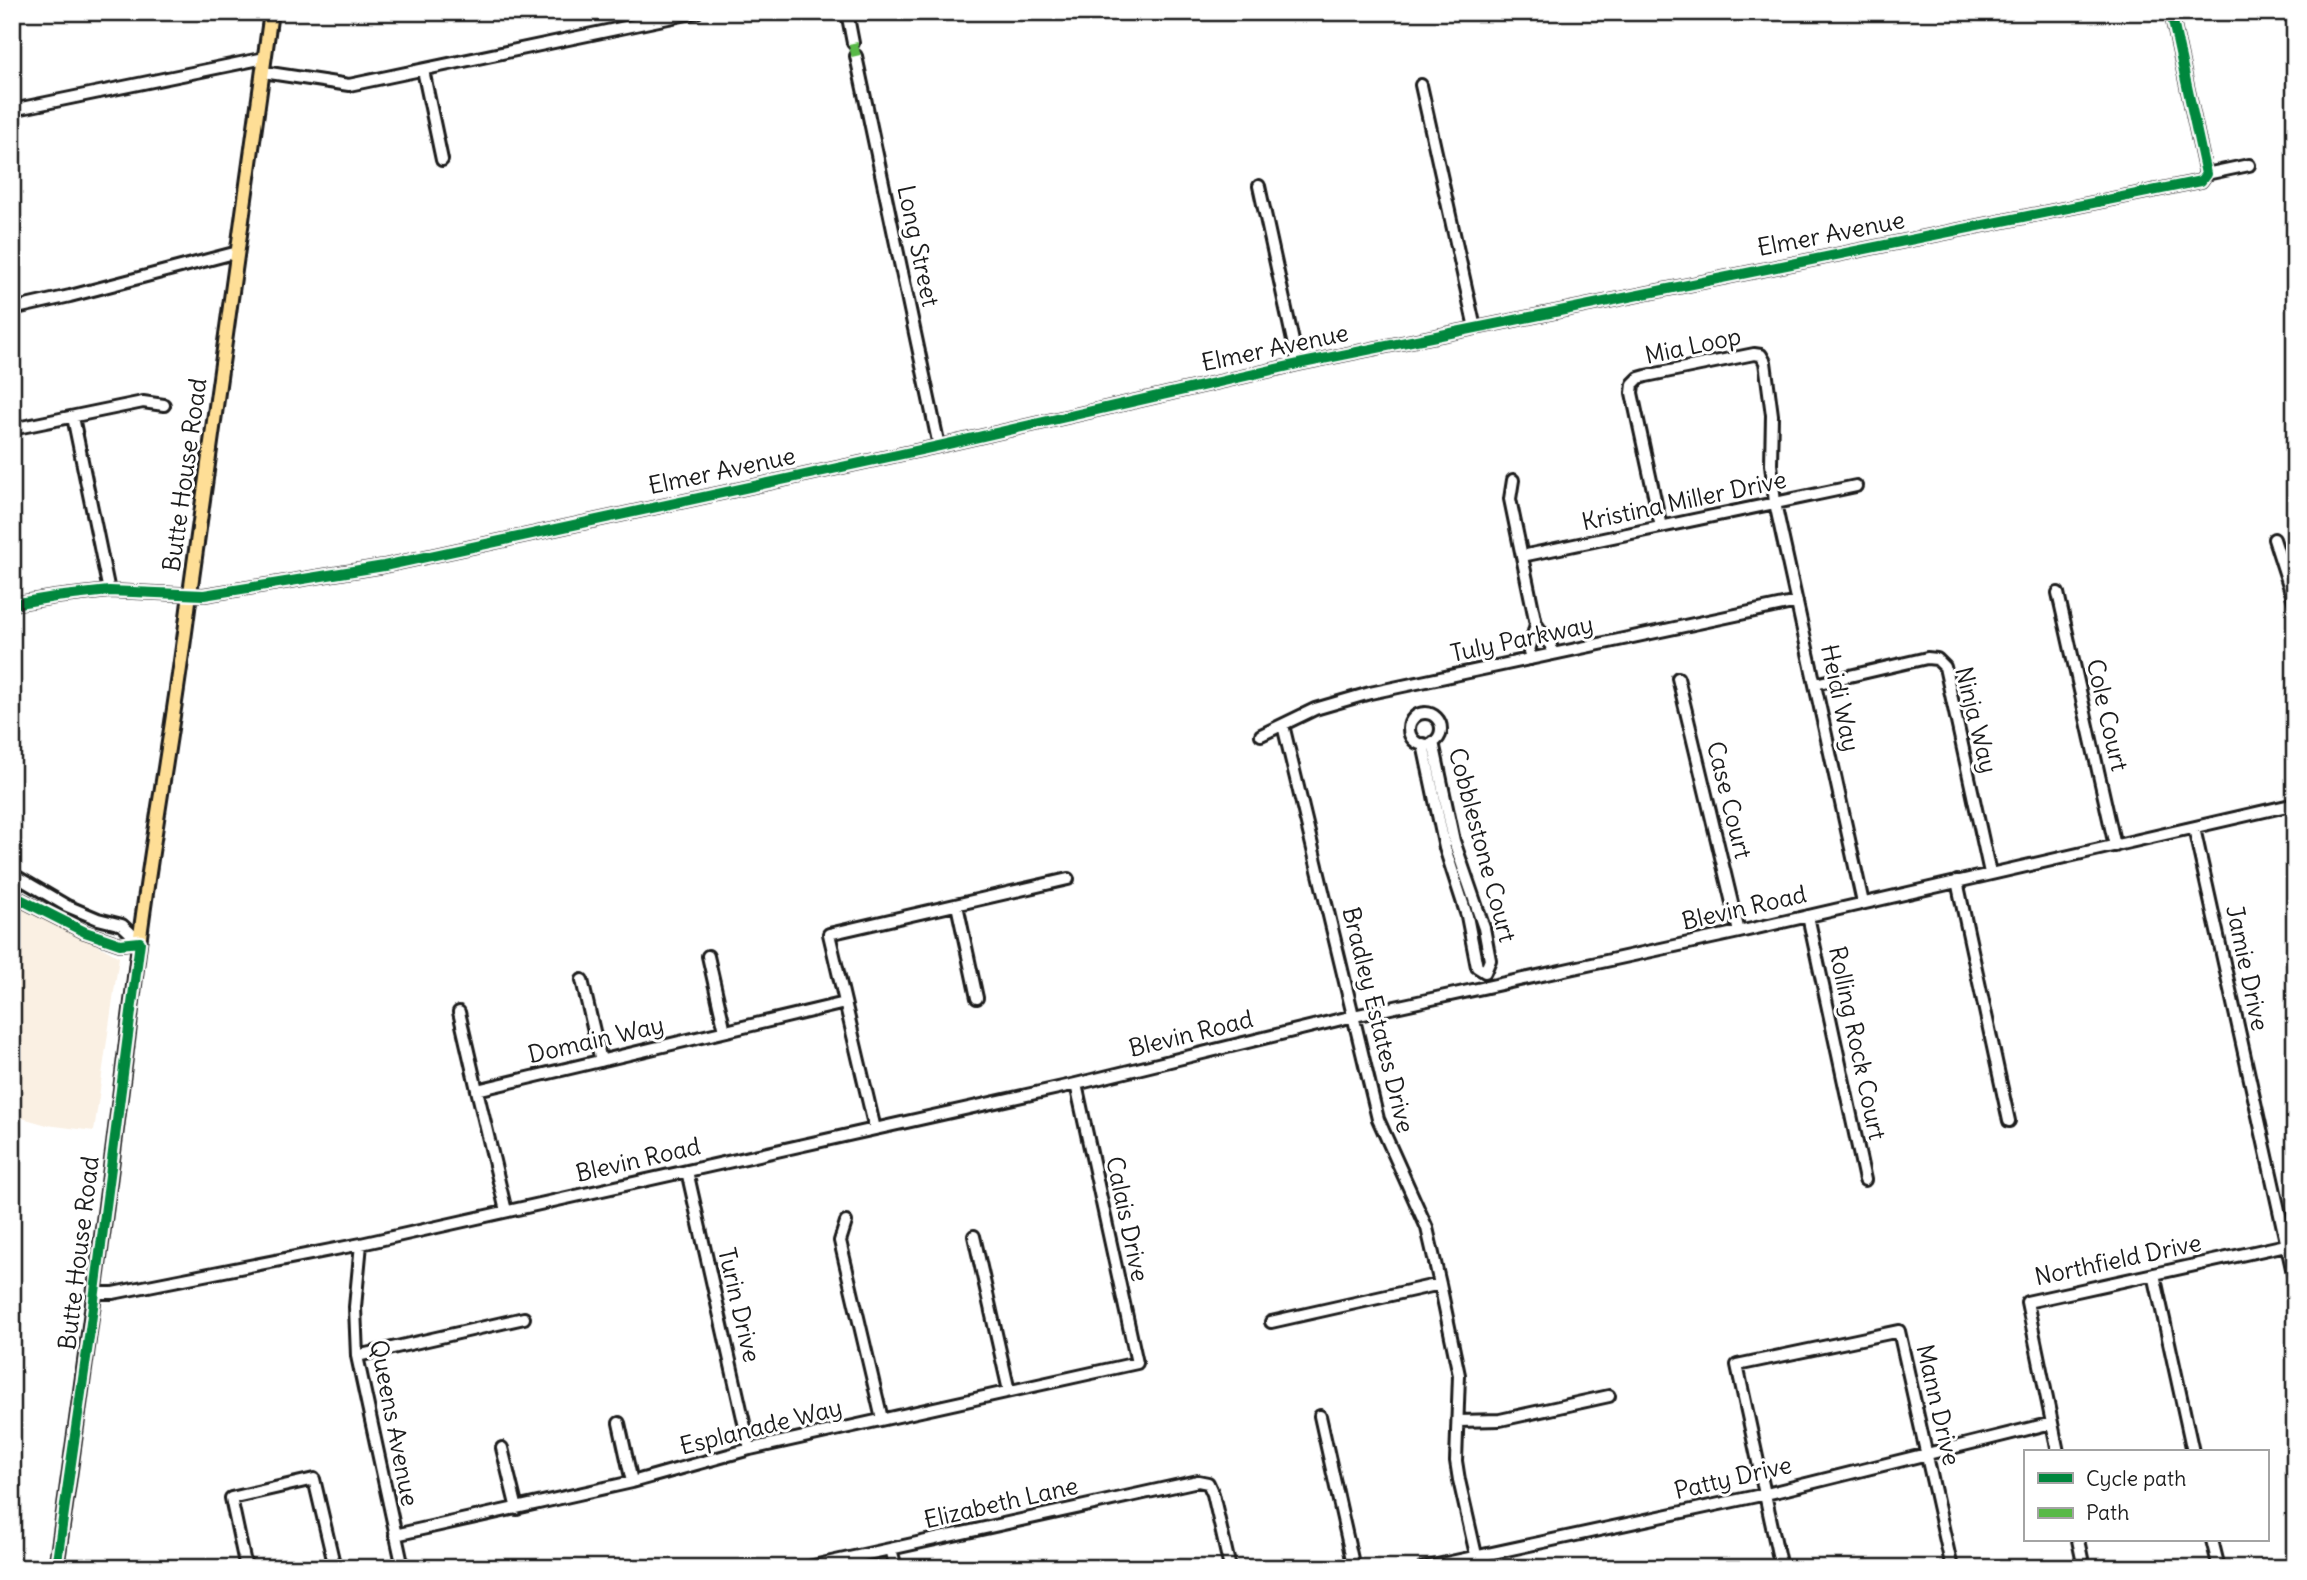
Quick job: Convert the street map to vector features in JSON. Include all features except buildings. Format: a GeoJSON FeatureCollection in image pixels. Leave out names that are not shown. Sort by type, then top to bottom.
{"type":"FeatureCollection","features":[{"type":"Feature","properties":{"kind":"main road","name":"Butte House Road"},"geometry":{"type":"LineString","coordinates":[[56,1568],[140,942],[181,668],[271,12]]}},
{"type":"Feature","properties":{"kind":"street"},"geometry":{"type":"LineString","coordinates":[[629,12],[632,26]]}},
{"type":"Feature","properties":{"kind":"street"},"geometry":{"type":"LineString","coordinates":[[262,72],[349,85],[697,12]]}},
{"type":"Feature","properties":{"kind":"street"},"geometry":{"type":"LineString","coordinates":[[847,12],[853,43]]}},
{"type":"Feature","properties":{"kind":"street"},"geometry":{"type":"LineString","coordinates":[[2171,12],[2206,174]]}},
{"type":"Feature","properties":{"kind":"street","name":"Long Street"},"geometry":{"type":"LineString","coordinates":[[856,55],[939,446]]}},
{"type":"Feature","properties":{"kind":"street"},"geometry":{"type":"LineString","coordinates":[[12,110],[265,58]]}},
{"type":"Feature","properties":{"kind":"street"},"geometry":{"type":"LineString","coordinates":[[423,70],[442,160]]}},
{"type":"Feature","properties":{"kind":"street"},"geometry":{"type":"LineString","coordinates":[[1421,85],[1475,328]]}},
{"type":"Feature","properties":{"kind":"street","name":"Elmer Avenue"},"geometry":{"type":"LineString","coordinates":[[12,604],[109,591],[204,595],[384,566],[939,446],[1298,364],[2201,181],[2206,174],[2249,165]]}},
{"type":"Feature","properties":{"kind":"street"},"geometry":{"type":"LineString","coordinates":[[1259,187],[1298,364]]}},
{"type":"Feature","properties":{"kind":"street"},"geometry":{"type":"LineString","coordinates":[[12,309],[238,251]]}},
{"type":"Feature","properties":{"kind":"street","name":"Mia Loop"},"geometry":{"type":"LineString","coordinates":[[1661,527],[1632,393],[1633,384],[1646,376],[1754,354],[1761,355],[1765,362],[1772,415],[1771,464],[1776,503]]}},
{"type":"Feature","properties":{"kind":"street"},"geometry":{"type":"LineString","coordinates":[[12,429],[143,402],[164,405]]}},
{"type":"Feature","properties":{"kind":"street"},"geometry":{"type":"LineString","coordinates":[[73,417],[109,591]]}},
{"type":"Feature","properties":{"kind":"street"},"geometry":{"type":"LineString","coordinates":[[1513,480],[1510,499],[1536,624],[1551,646],[1552,654]]}},
{"type":"Feature","properties":{"kind":"street","name":"Kristina Miller Drive"},"geometry":{"type":"LineString","coordinates":[[1522,556],[1856,485]]}},
{"type":"Feature","properties":{"kind":"street","name":"Heidi Way"},"geometry":{"type":"LineString","coordinates":[[1776,503],[1863,903]]}},
{"type":"Feature","properties":{"kind":"street"},"geometry":{"type":"LineString","coordinates":[[2274,539],[2295,604]]}},
{"type":"Feature","properties":{"kind":"street","name":"Cole Court"},"geometry":{"type":"LineString","coordinates":[[2058,593],[2115,846]]}},
{"type":"Feature","properties":{"kind":"street","name":"Tuly Parkway"},"geometry":{"type":"LineString","coordinates":[[1261,735],[1315,709],[1338,702],[1797,602]]}},
{"type":"Feature","properties":{"kind":"street"},"geometry":{"type":"LineString","coordinates":[[1531,659],[1529,651],[1536,624]]}},
{"type":"Feature","properties":{"kind":"street","name":"Ninja Way"},"geometry":{"type":"LineString","coordinates":[[1815,684],[1927,658],[1937,659],[1945,667],[1990,873]]}},
{"type":"Feature","properties":{"kind":"street","name":"Case Court"},"geometry":{"type":"LineString","coordinates":[[1678,678],[1739,932]]}},
{"type":"Feature","properties":{"kind":"street","name":"Bradley Estates Drive"},"geometry":{"type":"LineString","coordinates":[[1283,725],[1378,1119],[1427,1227],[1459,1375],[1456,1461],[1479,1568]]}},
{"type":"Feature","properties":{"kind":"street","name":"Cobblestone Court"},"geometry":{"type":"LineString","coordinates":[[1428,743],[1446,829],[1467,916],[1477,967],[1485,972],[1490,960],[1479,913],[1446,829]]}},
{"type":"Feature","properties":{"kind":"street","name":"Blevin Road"},"geometry":{"type":"LineString","coordinates":[[95,1293],[113,1293],[361,1244],[1076,1084],[1354,1016],[1739,932],[2295,804]]}},
{"type":"Feature","properties":{"kind":"street","name":"Jamie Drive"},"geometry":{"type":"LineString","coordinates":[[2194,828],[2291,1244],[2295,1282]]}},
{"type":"Feature","properties":{"kind":"street"},"geometry":{"type":"LineString","coordinates":[[12,874],[67,906],[98,919],[122,925],[140,942]]}},
{"type":"Feature","properties":{"kind":"street"},"geometry":{"type":"LineString","coordinates":[[875,1129],[829,934],[1068,879]]}},
{"type":"Feature","properties":{"kind":"street"},"geometry":{"type":"LineString","coordinates":[[1957,881],[2009,1121]]}},
{"type":"Feature","properties":{"kind":"street"},"geometry":{"type":"LineString","coordinates":[[12,895],[94,936],[120,944],[140,942]]}},
{"type":"Feature","properties":{"kind":"street"},"geometry":{"type":"LineString","coordinates":[[957,905],[977,998]]}},
{"type":"Feature","properties":{"kind":"street"},"geometry":{"type":"LineString","coordinates":[[1467,916],[1479,913]]}},
{"type":"Feature","properties":{"kind":"street","name":"Rolling Rock Court"},"geometry":{"type":"LineString","coordinates":[[1808,916],[1865,1180]]}},
{"type":"Feature","properties":{"kind":"street"},"geometry":{"type":"LineString","coordinates":[[708,956],[725,1031]]}},
{"type":"Feature","properties":{"kind":"street"},"geometry":{"type":"LineString","coordinates":[[1485,972],[1489,986]]}},
{"type":"Feature","properties":{"kind":"street"},"geometry":{"type":"LineString","coordinates":[[582,980],[601,1061]]}},
{"type":"Feature","properties":{"kind":"street","name":"Domain Way"},"geometry":{"type":"LineString","coordinates":[[477,1090],[845,1003]]}},
{"type":"Feature","properties":{"kind":"street"},"geometry":{"type":"LineString","coordinates":[[459,1012],[506,1211]]}},
{"type":"Feature","properties":{"kind":"street","name":"Calais Drive"},"geometry":{"type":"LineString","coordinates":[[1076,1084],[1137,1363]]}},
{"type":"Feature","properties":{"kind":"street","name":"Turin Drive"},"geometry":{"type":"LineString","coordinates":[[687,1171],[750,1449]]}},
{"type":"Feature","properties":{"kind":"street"},"geometry":{"type":"LineString","coordinates":[[846,1222],[841,1241],[882,1419]]}},
{"type":"Feature","properties":{"kind":"street"},"geometry":{"type":"LineString","coordinates":[[974,1236],[1009,1391]]}},
{"type":"Feature","properties":{"kind":"street","name":"Queens Avenue"},"geometry":{"type":"LineString","coordinates":[[361,1244],[355,1307],[356,1356],[402,1568]]}},
{"type":"Feature","properties":{"kind":"street","name":"Northfield Drive"},"geometry":{"type":"LineString","coordinates":[[2058,1450],[2027,1302],[2291,1244]]}},
{"type":"Feature","properties":{"kind":"street"},"geometry":{"type":"LineString","coordinates":[[2154,1274],[2193,1450]]}},
{"type":"Feature","properties":{"kind":"street"},"geometry":{"type":"LineString","coordinates":[[1271,1322],[1440,1284]]}},
{"type":"Feature","properties":{"kind":"street"},"geometry":{"type":"LineString","coordinates":[[356,1356],[524,1318]]}},
{"type":"Feature","properties":{"kind":"street","name":"Mann Drive"},"geometry":{"type":"LineString","coordinates":[[1766,1494],[1737,1365],[1899,1331],[1952,1568]]}},
{"type":"Feature","properties":{"kind":"street","name":"Esplanade Way"},"geometry":{"type":"LineString","coordinates":[[395,1535],[632,1482],[750,1449],[1137,1363]]}},
{"type":"Feature","properties":{"kind":"street"},"geometry":{"type":"LineString","coordinates":[[1458,1421],[1500,1420],[1609,1396]]}},
{"type":"Feature","properties":{"kind":"street"},"geometry":{"type":"LineString","coordinates":[[1320,1416],[1354,1568]]}},
{"type":"Feature","properties":{"kind":"street"},"geometry":{"type":"LineString","coordinates":[[619,1423],[632,1482]]}},
{"type":"Feature","properties":{"kind":"street","name":"Patty Drive"},"geometry":{"type":"LineString","coordinates":[[1423,1568],[1766,1494],[2052,1423]]}},
{"type":"Feature","properties":{"kind":"street"},"geometry":{"type":"LineString","coordinates":[[502,1448],[517,1508]]}},
{"type":"Feature","properties":{"kind":"street"},"geometry":{"type":"LineString","coordinates":[[246,1568],[231,1498],[314,1479],[335,1568]]}},
{"type":"Feature","properties":{"kind":"street","name":"Elizabeth Lane"},"geometry":{"type":"LineString","coordinates":[[804,1568],[1198,1480],[1208,1483],[1213,1494],[1230,1568]]}},
{"type":"Feature","properties":{"kind":"street"},"geometry":{"type":"LineString","coordinates":[[1766,1494],[1781,1568]]}},
{"type":"Feature","properties":{"kind":"street"},"geometry":{"type":"LineString","coordinates":[[2078,1542],[2084,1568]]}},
{"type":"Feature","properties":{"kind":"street"},"geometry":{"type":"LineString","coordinates":[[2213,1542],[2219,1568]]}},
{"type":"Feature","properties":{"kind":"street"},"geometry":{"type":"LineString","coordinates":[[891,1549],[896,1568]]}},
{"type":"Feature","properties":{"kind":"shaded area"},"geometry":{"type":"Polygon","coordinates":[[[12,897],[119,957],[94,1131],[47,1125],[12,1115],[12,897]]]}},
{"type":"Feature","properties":{"kind":"marked path"},"geometry":{"type":"LineString","coordinates":[[853,43],[856,56]]}},
{"type":"Feature","properties":{"kind":"cycle path"},"geometry":{"type":"LineString","coordinates":[[12,604],[109,591],[204,595],[384,566],[939,446],[1298,364],[2201,181],[2206,174],[2171,12]]}},
{"type":"Feature","properties":{"kind":"cycle path"},"geometry":{"type":"LineString","coordinates":[[12,895],[85,932],[120,944],[140,942],[91,1323],[56,1568]]}}]}
